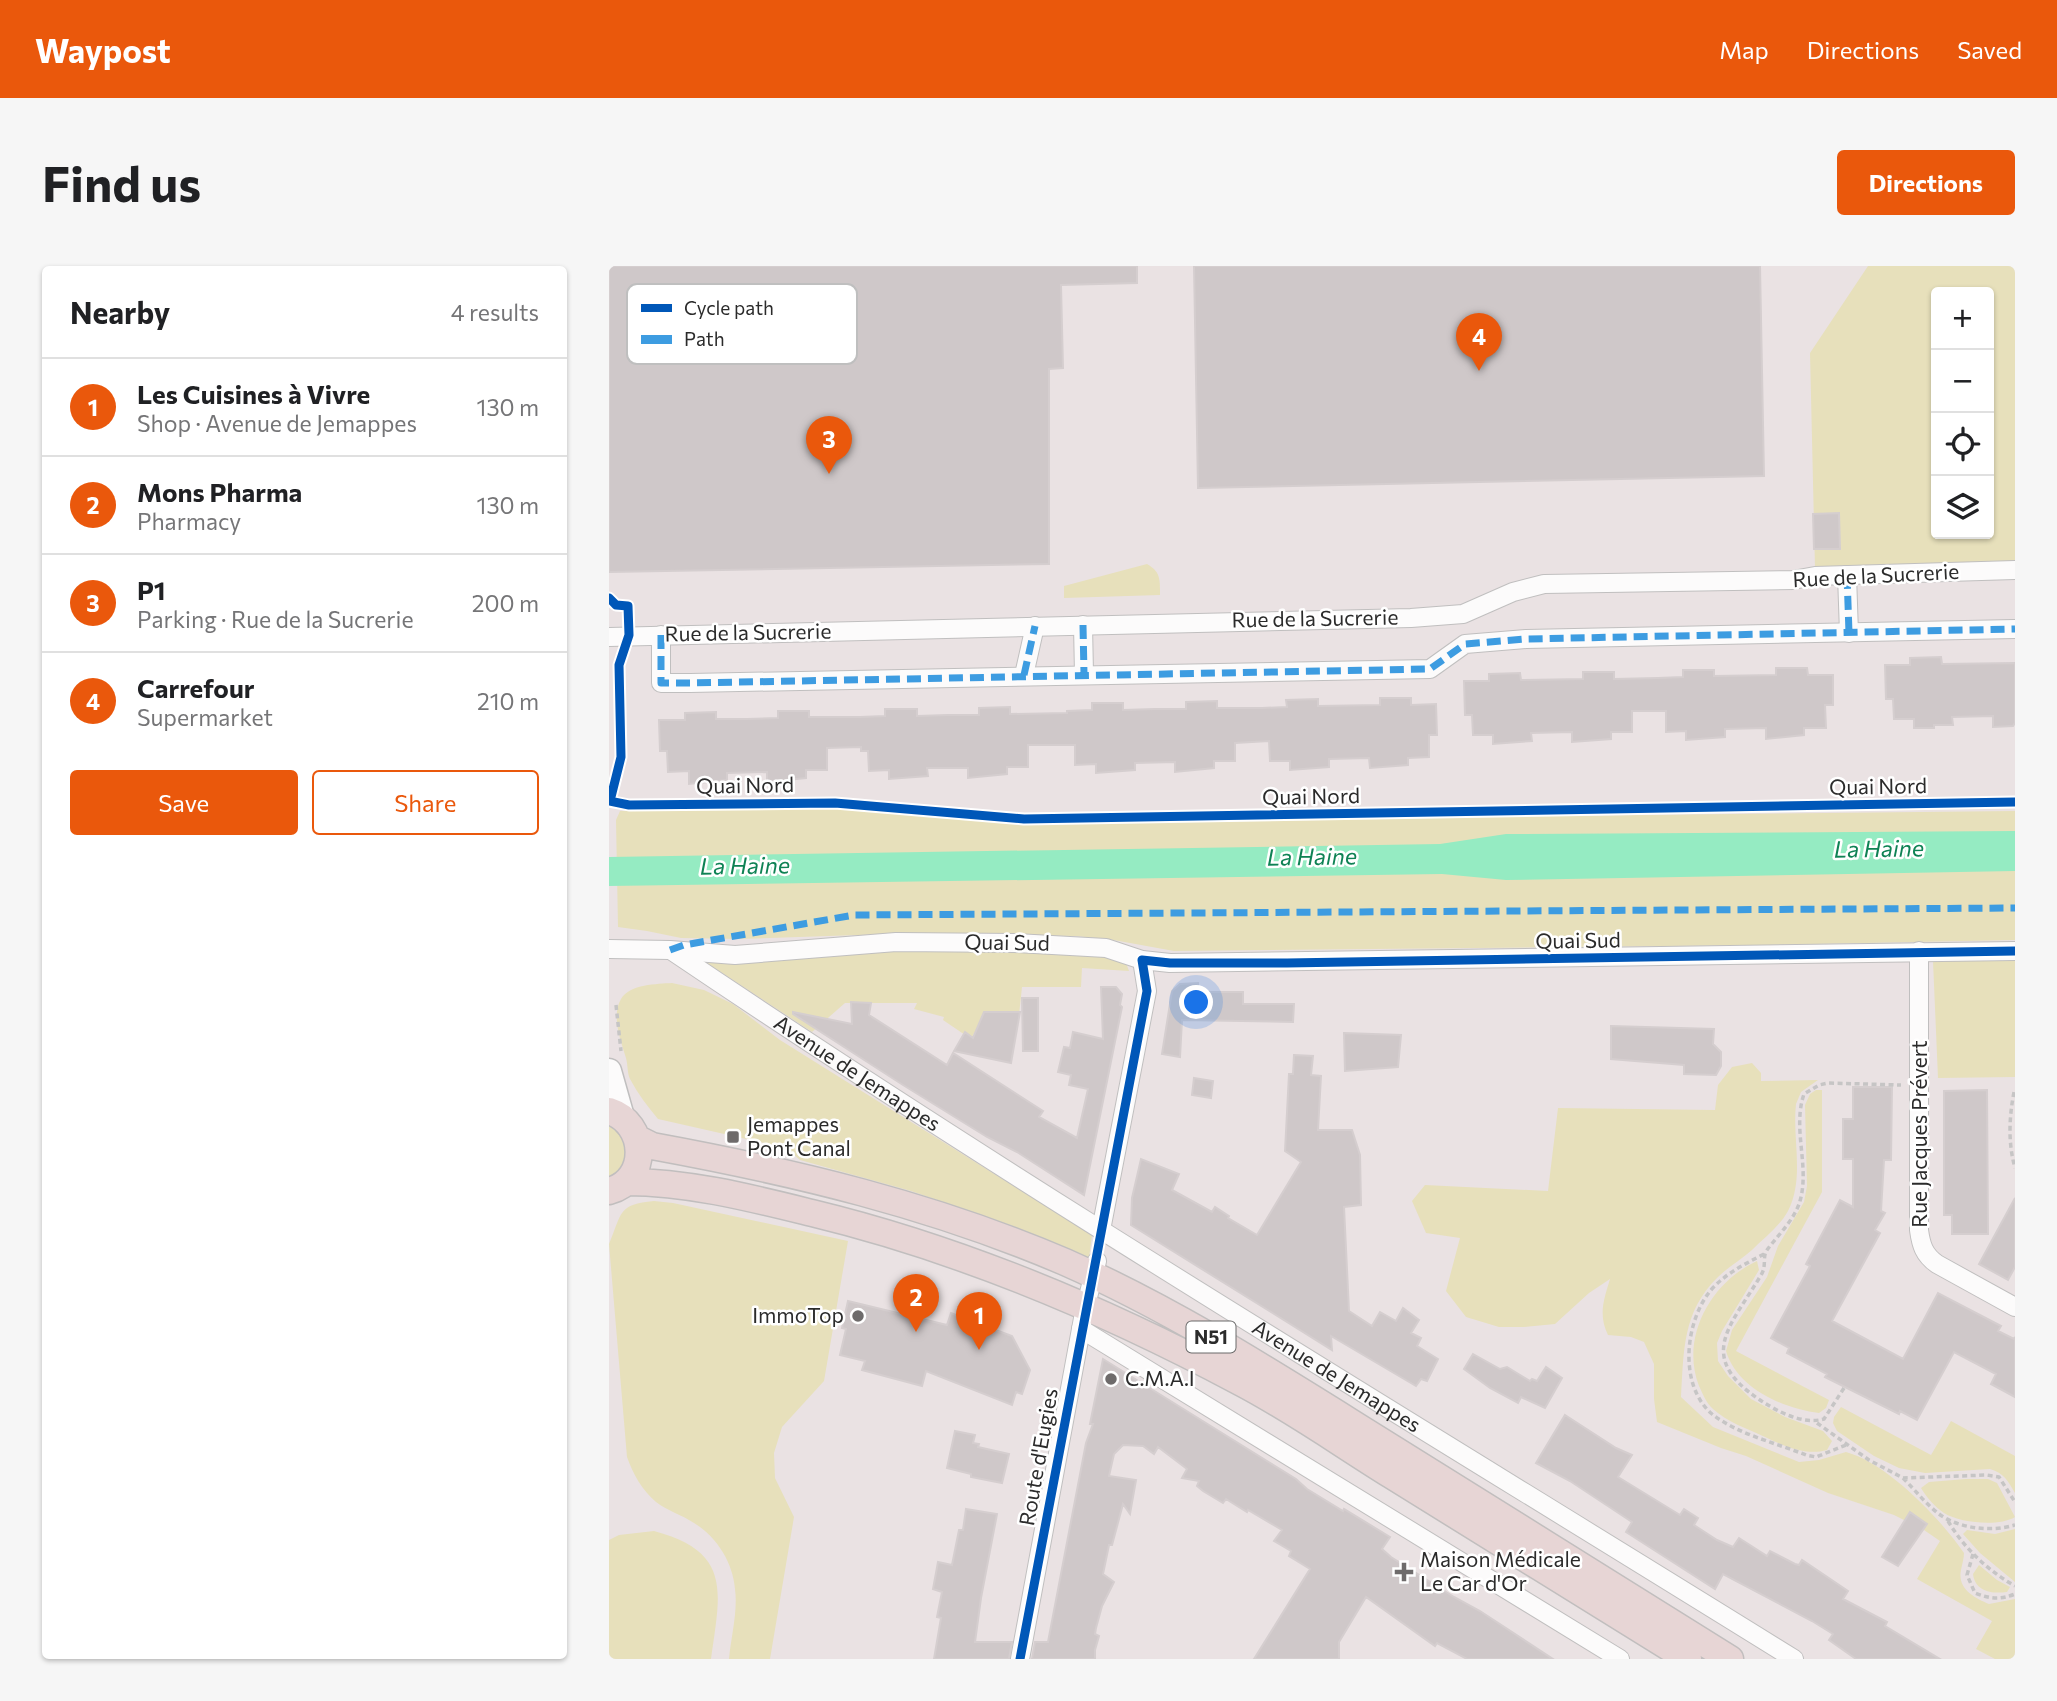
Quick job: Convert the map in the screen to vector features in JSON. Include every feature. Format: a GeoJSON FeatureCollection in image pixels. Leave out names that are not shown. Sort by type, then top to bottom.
{"type":"FeatureCollection","features":[{"type":"Feature","properties":{"kind":"main road"},"geometry":{"type":"LineString","coordinates":[[616,1114],[631,1126],[638,1139],[639,1160],[635,1171],[618,1187]]}},
{"type":"Feature","properties":{"kind":"main road","name":"Avenue de Jemappes"},"geometry":{"type":"LineString","coordinates":[[638,1139],[652,1146],[778,1170],[897,1201],[1095,1268],[1267,1370],[1730,1659]]}},
{"type":"Feature","properties":{"kind":"main road","name":"N51"},"geometry":{"type":"LineString","coordinates":[[618,1187],[680,1185],[759,1200],[849,1222],[921,1244],[1042,1288],[1083,1318],[1243,1383],[1688,1659]]}},
{"type":"Feature","properties":{"kind":"street","name":"Rue de la Sucrerie"},"geometry":{"type":"LineString","coordinates":[[609,637],[1411,618],[1463,614],[1513,592],[1544,584],[1793,580],[1815,576],[2015,570]]}},
{"type":"Feature","properties":{"kind":"street"},"geometry":{"type":"LineString","coordinates":[[1847,575],[1849,633]]}},
{"type":"Feature","properties":{"kind":"street"},"geometry":{"type":"LineString","coordinates":[[1083,625],[1084,674]]}},
{"type":"Feature","properties":{"kind":"street"},"geometry":{"type":"LineString","coordinates":[[1024,675],[1035,626]]}},
{"type":"Feature","properties":{"kind":"street"},"geometry":{"type":"LineString","coordinates":[[661,635],[661,683],[1430,668],[1465,644],[1501,641],[2015,629]]}},
{"type":"Feature","properties":{"kind":"street","name":"Quai Sud"},"geometry":{"type":"LineString","coordinates":[[609,948],[735,955],[897,942],[1015,943],[1105,948],[1142,960],[1170,963],[2015,951]]}},
{"type":"Feature","properties":{"kind":"street","name":"Avenue de Jemappes"},"geometry":{"type":"LineString","coordinates":[[670,950],[803,1040],[1101,1230],[1794,1659]]}},
{"type":"Feature","properties":{"kind":"street","name":"Rue Jacques Prévert"},"geometry":{"type":"LineString","coordinates":[[1919,951],[1921,1244],[1928,1258],[1937,1265],[2015,1307]]}},
{"type":"Feature","properties":{"kind":"street"},"geometry":{"type":"LineString","coordinates":[[1101,1230],[1147,991],[1142,960]]}},
{"type":"Feature","properties":{"kind":"street"},"geometry":{"type":"LineString","coordinates":[[609,1071],[616,1114]]}},
{"type":"Feature","properties":{"kind":"street","name":"Route d'Eugies"},"geometry":{"type":"LineString","coordinates":[[1020,1659],[1083,1318],[1095,1268]]}},
{"type":"Feature","properties":{"kind":"street"},"geometry":{"type":"LineString","coordinates":[[1083,1318],[1620,1659]]}},
{"type":"Feature","properties":{"kind":"lane","name":"Quai Nord"},"geometry":{"type":"LineString","coordinates":[[609,801],[629,805],[835,803],[1024,819],[2015,802]]}},
{"type":"Feature","properties":{"kind":"path"},"geometry":{"type":"LineString","coordinates":[[1919,1085],[1828,1083],[1819,1084],[1804,1094],[1799,1114],[1802,1182],[1799,1203],[1765,1254],[1764,1271],[1727,1330],[1723,1341],[1724,1363],[1733,1377],[1758,1399],[1791,1417],[1815,1422],[1846,1445],[1903,1478],[1946,1519],[1973,1554],[2015,1586]]}},
{"type":"Feature","properties":{"kind":"path"},"geometry":{"type":"LineString","coordinates":[[2014,1093],[2009,1117],[2015,1168]]}},
{"type":"Feature","properties":{"kind":"path"},"geometry":{"type":"LineString","coordinates":[[1765,1254],[1734,1269],[1711,1290],[1698,1309],[1692,1331],[1690,1367],[1696,1391],[1711,1413],[1729,1425],[1806,1455],[1816,1457],[1846,1445]]}},
{"type":"Feature","properties":{"kind":"path"},"geometry":{"type":"LineString","coordinates":[[1815,1422],[1824,1419],[1831,1412],[1844,1388]]}},
{"type":"Feature","properties":{"kind":"path"},"geometry":{"type":"LineString","coordinates":[[1903,1478],[1987,1475],[1999,1478],[2015,1502]]}},
{"type":"Feature","properties":{"kind":"path"},"geometry":{"type":"LineString","coordinates":[[1946,1519],[1997,1529],[2015,1525]]}},
{"type":"Feature","properties":{"kind":"path"},"geometry":{"type":"LineString","coordinates":[[1973,1554],[1967,1575],[1975,1593],[2001,1599],[2015,1594]]}},
{"type":"Feature","properties":{"kind":"shaded area"},"geometry":{"type":"Polygon","coordinates":[[[1868,266],[2015,266],[2015,562],[1815,568],[1810,353],[1868,266]]]}},
{"type":"Feature","properties":{"kind":"shaded area"},"geometry":{"type":"Polygon","coordinates":[[[1147,564],[1159,577],[1160,595],[1064,598],[1064,586],[1147,564]]]}},
{"type":"Feature","properties":{"kind":"shaded area"},"geometry":{"type":"Polygon","coordinates":[[[837,808],[994,822],[2015,811],[2015,940],[1174,951],[1075,936],[888,934],[740,939],[681,938],[618,927],[616,820],[620,811],[837,808]]]}},
{"type":"Feature","properties":{"kind":"shaded area"},"geometry":{"type":"Polygon","coordinates":[[[858,950],[1105,952],[1126,963],[1129,971],[1082,968],[1081,987],[1022,987],[1019,1015],[985,1013],[971,1039],[943,1020],[944,1017],[914,1009],[917,1003],[845,1003],[812,1032],[704,961],[858,950]]]}},
{"type":"Feature","properties":{"kind":"shaded area"},"geometry":{"type":"Polygon","coordinates":[[[2015,960],[2015,1077],[1938,1078],[1933,961],[2015,960]]]}},
{"type":"Feature","properties":{"kind":"shaded area"},"geometry":{"type":"Polygon","coordinates":[[[672,983],[704,990],[733,1004],[780,1040],[1092,1235],[1089,1258],[1010,1225],[911,1191],[800,1160],[786,1148],[658,1119],[628,1074],[617,1013],[621,999],[631,990],[672,983]]]}},
{"type":"Feature","properties":{"kind":"shaded area"},"geometry":{"type":"Polygon","coordinates":[[[1752,1063],[1761,1073],[1761,1081],[1818,1080],[1801,1092],[1796,1104],[1796,1185],[1788,1211],[1781,1222],[1718,1277],[1697,1304],[1687,1333],[1681,1397],[1713,1427],[1799,1462],[1819,1460],[1846,1452],[1862,1458],[1895,1480],[1927,1509],[1964,1553],[1960,1577],[1968,1592],[1989,1604],[2015,1599],[2015,1659],[1995,1659],[1976,1649],[1992,1621],[1917,1579],[1940,1541],[1924,1530],[1894,1515],[1828,1493],[1746,1456],[1657,1422],[1654,1364],[1644,1342],[1631,1337],[1608,1335],[1605,1328],[1603,1307],[1610,1279],[1589,1293],[1555,1324],[1524,1327],[1499,1327],[1466,1317],[1446,1291],[1460,1238],[1426,1233],[1412,1201],[1425,1185],[1548,1191],[1558,1108],[1715,1110],[1718,1085],[1732,1067],[1752,1063]]]}},
{"type":"Feature","properties":{"kind":"shaded area"},"geometry":{"type":"Polygon","coordinates":[[[1822,1090],[1822,1192],[1736,1351],[1829,1400],[1826,1408],[1819,1413],[1792,1407],[1764,1395],[1740,1376],[1726,1351],[1732,1330],[1767,1277],[1778,1246],[1804,1202],[1807,1186],[1805,1105],[1810,1094],[1822,1090]]]}},
{"type":"Feature","properties":{"kind":"shaded area"},"geometry":{"type":"Polygon","coordinates":[[[609,1120],[616,1123],[629,1152],[619,1172],[609,1178],[609,1120]]]}},
{"type":"Feature","properties":{"kind":"shaded area"},"geometry":{"type":"Polygon","coordinates":[[[654,1201],[848,1241],[824,1381],[782,1427],[774,1453],[775,1478],[794,1517],[770,1659],[729,1659],[736,1597],[734,1579],[727,1560],[717,1543],[702,1529],[651,1497],[632,1470],[627,1457],[609,1244],[619,1218],[627,1208],[654,1201]]]}},
{"type":"Feature","properties":{"kind":"shaded area"},"geometry":{"type":"Polygon","coordinates":[[[1757,1261],[1759,1270],[1717,1343],[1718,1361],[1728,1376],[1751,1399],[1785,1417],[1823,1431],[1832,1441],[1827,1450],[1811,1452],[1795,1449],[1738,1425],[1711,1407],[1699,1386],[1694,1367],[1694,1349],[1697,1330],[1704,1313],[1726,1282],[1757,1261]]]}},
{"type":"Feature","properties":{"kind":"shaded area"},"geometry":{"type":"Polygon","coordinates":[[[1841,1407],[1931,1455],[1951,1421],[2015,1456],[2015,1493],[2002,1475],[1990,1469],[1925,1473],[1899,1468],[1874,1456],[1837,1431],[1833,1423],[1834,1417],[1841,1407]]]}},
{"type":"Feature","properties":{"kind":"shaded area"},"geometry":{"type":"Polygon","coordinates":[[[1988,1479],[1997,1483],[2015,1517],[1990,1523],[1960,1519],[1941,1511],[1921,1488],[1929,1482],[1988,1479]]]}},
{"type":"Feature","properties":{"kind":"shaded area"},"geometry":{"type":"Polygon","coordinates":[[[2015,1529],[2015,1582],[1980,1553],[1963,1534],[1967,1530],[1995,1534],[2015,1529]]]}},
{"type":"Feature","properties":{"kind":"shaded area"},"geometry":{"type":"Polygon","coordinates":[[[654,1531],[679,1540],[698,1551],[709,1563],[718,1595],[711,1659],[609,1659],[609,1540],[619,1535],[654,1531]]]}},
{"type":"Feature","properties":{"kind":"shaded area"},"geometry":{"type":"Polygon","coordinates":[[[1979,1565],[2010,1587],[2007,1592],[1991,1592],[1977,1585],[1973,1574],[1979,1565]]]}},
{"type":"Feature","properties":{"kind":"water","name":"La Haine"},"geometry":{"type":"Polygon","coordinates":[[[2015,831],[2015,871],[1506,880],[1442,874],[609,886],[609,857],[1440,844],[1506,834],[2015,831]]]}},
{"type":"Feature","properties":{"kind":"building"},"geometry":{"type":"Polygon","coordinates":[[[609,266],[1137,266],[1137,283],[1061,285],[1063,368],[1049,369],[1049,564],[609,572],[609,266]]]}},
{"type":"Feature","properties":{"kind":"building"},"geometry":{"type":"Polygon","coordinates":[[[1194,266],[1760,266],[1764,476],[1198,488],[1194,266]]]}},
{"type":"Feature","properties":{"kind":"building"},"geometry":{"type":"Polygon","coordinates":[[[1839,513],[1840,549],[1814,549],[1813,514],[1839,513]]]}},
{"type":"Feature","properties":{"kind":"building"},"geometry":{"type":"Polygon","coordinates":[[[1941,657],[1942,664],[2015,663],[2013,726],[1993,727],[1993,716],[1952,717],[1953,725],[1934,725],[1934,728],[1914,728],[1914,719],[1894,719],[1893,699],[1886,699],[1885,665],[1910,665],[1910,658],[1941,657]]]}},
{"type":"Feature","properties":{"kind":"building"},"geometry":{"type":"Polygon","coordinates":[[[1776,668],[1807,668],[1808,675],[1833,675],[1833,705],[1825,705],[1826,728],[1804,728],[1804,735],[1766,739],[1766,728],[1725,729],[1725,737],[1686,740],[1686,731],[1666,732],[1666,711],[1632,711],[1632,732],[1611,732],[1611,739],[1572,742],[1572,732],[1531,733],[1532,741],[1493,744],[1493,735],[1473,735],[1472,715],[1465,715],[1464,681],[1489,681],[1489,674],[1520,673],[1521,680],[1583,679],[1583,672],[1614,672],[1614,679],[1683,677],[1683,670],[1714,670],[1714,676],[1776,675],[1776,668]]]}},
{"type":"Feature","properties":{"kind":"building"},"geometry":{"type":"Polygon","coordinates":[[[1380,698],[1411,698],[1411,705],[1436,704],[1437,735],[1429,735],[1429,757],[1408,758],[1408,765],[1370,768],[1369,758],[1329,759],[1329,767],[1290,770],[1290,761],[1270,761],[1269,741],[1235,743],[1235,761],[1214,761],[1214,768],[1175,772],[1175,762],[1135,763],[1135,770],[1096,773],[1096,764],[1075,765],[1075,745],[1028,745],[1028,767],[1007,767],[1007,774],[968,778],[968,768],[927,768],[928,776],[889,779],[889,770],[869,771],[868,751],[861,751],[861,747],[827,748],[827,770],[806,770],[806,778],[767,782],[767,772],[727,773],[727,780],[689,784],[689,771],[668,772],[667,751],[660,751],[659,720],[685,720],[685,713],[716,712],[716,719],[778,718],[778,711],[809,711],[809,717],[885,716],[885,709],[917,709],[917,716],[979,715],[979,708],[1010,707],[1010,714],[1067,713],[1092,710],[1092,703],[1123,703],[1123,710],[1186,709],[1186,702],[1217,701],[1217,708],[1262,708],[1287,707],[1286,700],[1318,699],[1318,706],[1380,705],[1380,698]]]}},
{"type":"Feature","properties":{"kind":"building"},"geometry":{"type":"Polygon","coordinates":[[[1198,983],[1198,992],[1243,992],[1243,1004],[1294,1004],[1293,1022],[1182,1020],[1180,1057],[1162,1054],[1172,991],[1180,984],[1198,983]]]}},
{"type":"Feature","properties":{"kind":"building"},"geometry":{"type":"Polygon","coordinates":[[[1101,987],[1116,987],[1122,994],[1122,1007],[1084,1195],[903,1085],[793,1014],[852,1024],[851,1002],[871,1003],[869,1015],[947,1065],[953,1053],[1043,1111],[1039,1117],[1077,1138],[1088,1089],[1069,1085],[1071,1075],[1058,1072],[1064,1047],[1070,1048],[1073,1032],[1103,1039],[1101,987]]]}},
{"type":"Feature","properties":{"kind":"building"},"geometry":{"type":"Polygon","coordinates":[[[1022,998],[1038,998],[1038,1051],[1023,1051],[1022,998]]]}},
{"type":"Feature","properties":{"kind":"building"},"geometry":{"type":"Polygon","coordinates":[[[984,1012],[1020,1012],[1011,1063],[954,1051],[965,1032],[973,1038],[984,1012]]]}},
{"type":"Feature","properties":{"kind":"building"},"geometry":{"type":"Polygon","coordinates":[[[1611,1026],[1714,1029],[1713,1044],[1721,1052],[1721,1066],[1716,1075],[1684,1074],[1684,1065],[1611,1059],[1611,1026]]]}},
{"type":"Feature","properties":{"kind":"building"},"geometry":{"type":"Polygon","coordinates":[[[1344,1033],[1401,1035],[1398,1067],[1345,1071],[1344,1033]]]}},
{"type":"Feature","properties":{"kind":"building"},"geometry":{"type":"Polygon","coordinates":[[[1294,1055],[1313,1056],[1311,1075],[1321,1076],[1318,1130],[1352,1130],[1360,1155],[1361,1205],[1344,1207],[1349,1311],[1372,1326],[1380,1312],[1396,1321],[1403,1308],[1419,1320],[1411,1333],[1421,1338],[1417,1346],[1438,1359],[1427,1381],[1421,1379],[1416,1386],[1331,1336],[1332,1350],[1131,1225],[1132,1198],[1141,1159],[1179,1174],[1172,1190],[1212,1212],[1215,1207],[1257,1235],[1301,1162],[1285,1151],[1289,1074],[1293,1074],[1294,1055]]]}},
{"type":"Feature","properties":{"kind":"building"},"geometry":{"type":"Polygon","coordinates":[[[1194,1078],[1213,1081],[1211,1098],[1192,1095],[1194,1078]]]}},
{"type":"Feature","properties":{"kind":"building"},"geometry":{"type":"Polygon","coordinates":[[[1853,1087],[1892,1087],[1891,1160],[1884,1160],[1881,1211],[1885,1213],[1875,1230],[1880,1233],[1832,1321],[1903,1359],[1938,1293],[2001,1326],[1998,1331],[2014,1339],[2015,1337],[2015,1397],[1991,1384],[1996,1374],[1954,1352],[1917,1420],[1900,1411],[1899,1414],[1825,1377],[1827,1374],[1787,1353],[1789,1348],[1771,1338],[1810,1266],[1806,1264],[1840,1200],[1853,1207],[1853,1159],[1843,1159],[1843,1119],[1853,1119],[1853,1087]]]}},
{"type":"Feature","properties":{"kind":"building"},"geometry":{"type":"Polygon","coordinates":[[[1987,1090],[1988,1234],[1952,1234],[1952,1215],[1944,1215],[1944,1091],[1987,1090]]]}},
{"type":"Feature","properties":{"kind":"building"},"geometry":{"type":"Polygon","coordinates":[[[2015,1198],[2015,1267],[2008,1280],[1979,1264],[2015,1198]]]}},
{"type":"Feature","properties":{"kind":"building"},"geometry":{"type":"Polygon","coordinates":[[[848,1301],[947,1325],[951,1313],[1012,1336],[1030,1370],[1022,1394],[1016,1392],[1012,1405],[926,1371],[922,1386],[862,1370],[865,1361],[840,1355],[846,1329],[842,1328],[848,1301]]]}},
{"type":"Feature","properties":{"kind":"building"},"geometry":{"type":"Polygon","coordinates":[[[1473,1354],[1500,1369],[1507,1367],[1530,1381],[1537,1381],[1546,1367],[1562,1378],[1545,1408],[1521,1397],[1518,1403],[1490,1388],[1464,1369],[1473,1354]]]}},
{"type":"Feature","properties":{"kind":"building"},"geometry":{"type":"Polygon","coordinates":[[[1103,1359],[1296,1479],[1307,1489],[1390,1537],[1382,1549],[1391,1557],[1553,1659],[1467,1659],[1437,1643],[1435,1646],[1366,1597],[1339,1642],[1339,1659],[1254,1659],[1310,1569],[1289,1556],[1291,1551],[1274,1541],[1282,1530],[1226,1499],[1223,1503],[1197,1486],[1199,1481],[1182,1478],[1187,1469],[1158,1447],[1154,1454],[1143,1446],[1123,1445],[1114,1454],[1109,1476],[1136,1480],[1130,1514],[1123,1504],[1112,1545],[1109,1545],[1103,1574],[1114,1582],[1102,1606],[1096,1628],[1095,1634],[1099,1636],[1095,1659],[1032,1659],[1035,1642],[1048,1642],[1086,1443],[1093,1424],[1090,1424],[1103,1359]]]}},
{"type":"Feature","properties":{"kind":"building"},"geometry":{"type":"Polygon","coordinates":[[[1565,1415],[1616,1448],[1632,1455],[1618,1477],[1680,1515],[1684,1509],[1698,1518],[1694,1525],[1717,1540],[1733,1547],[1739,1538],[1767,1556],[1770,1551],[1799,1565],[1802,1560],[1848,1591],[1843,1599],[1887,1622],[1885,1626],[1940,1659],[1856,1659],[1829,1640],[1833,1634],[1812,1621],[1723,1574],[1715,1589],[1626,1532],[1632,1522],[1570,1481],[1536,1463],[1565,1415]]]}},
{"type":"Feature","properties":{"kind":"building"},"geometry":{"type":"Polygon","coordinates":[[[955,1431],[975,1435],[973,1443],[979,1444],[978,1447],[1009,1454],[1002,1483],[971,1477],[971,1474],[947,1468],[955,1431]]]}},
{"type":"Feature","properties":{"kind":"building"},"geometry":{"type":"Polygon","coordinates":[[[966,1509],[997,1514],[975,1642],[1012,1642],[1009,1659],[934,1659],[941,1618],[937,1617],[942,1592],[933,1589],[938,1562],[952,1565],[959,1530],[963,1530],[966,1509]]]}},
{"type":"Feature","properties":{"kind":"building"},"geometry":{"type":"Polygon","coordinates":[[[1910,1512],[1927,1524],[1898,1566],[1882,1557],[1910,1512]]]}},
{"type":"Feature","properties":{"kind":"marked path"},"geometry":{"type":"LineString","coordinates":[[1847,575],[1849,633]]}},
{"type":"Feature","properties":{"kind":"marked path"},"geometry":{"type":"LineString","coordinates":[[1083,625],[1084,674]]}},
{"type":"Feature","properties":{"kind":"marked path"},"geometry":{"type":"LineString","coordinates":[[1024,675],[1035,626]]}},
{"type":"Feature","properties":{"kind":"marked path"},"geometry":{"type":"LineString","coordinates":[[661,635],[661,683],[690,683],[1430,669],[1465,644],[1526,639],[2015,629]]}},
{"type":"Feature","properties":{"kind":"marked path"},"geometry":{"type":"LineString","coordinates":[[670,950],[684,945],[854,915],[2015,908]]}},
{"type":"Feature","properties":{"kind":"cycle path"},"geometry":{"type":"LineString","coordinates":[[609,598],[616,605],[628,606],[629,635],[619,665],[621,757],[610,801]]}},
{"type":"Feature","properties":{"kind":"cycle path"},"geometry":{"type":"LineString","coordinates":[[609,801],[629,805],[835,803],[1024,819],[2015,802]]}},
{"type":"Feature","properties":{"kind":"cycle path"},"geometry":{"type":"LineString","coordinates":[[1020,1659],[1147,991],[1142,960],[1170,963],[1287,963],[2015,951]]}},
{"type":"Feature","properties":{"kind":"place","name":"Carrefour"},"geometry":{"type":"Point","coordinates":[1479,371]}},
{"type":"Feature","properties":{"kind":"place","name":"P1"},"geometry":{"type":"Point","coordinates":[829,474]}},
{"type":"Feature","properties":{"kind":"place","name":"Jemappes Pont Canal"},"geometry":{"type":"Point","coordinates":[733,1137]}},
{"type":"Feature","properties":{"kind":"place","name":"ImmoTop"},"geometry":{"type":"Point","coordinates":[858,1316]}},
{"type":"Feature","properties":{"kind":"place","name":"Mons Pharma"},"geometry":{"type":"Point","coordinates":[916,1332]}},
{"type":"Feature","properties":{"kind":"place","name":"Les Cuisines à Vivre"},"geometry":{"type":"Point","coordinates":[979,1350]}},
{"type":"Feature","properties":{"kind":"place","name":"C.M.A.I"},"geometry":{"type":"Point","coordinates":[1111,1379]}},
{"type":"Feature","properties":{"kind":"place","name":"Maison Médicale Le Car d'Or"},"geometry":{"type":"Point","coordinates":[1404,1572]}}]}
